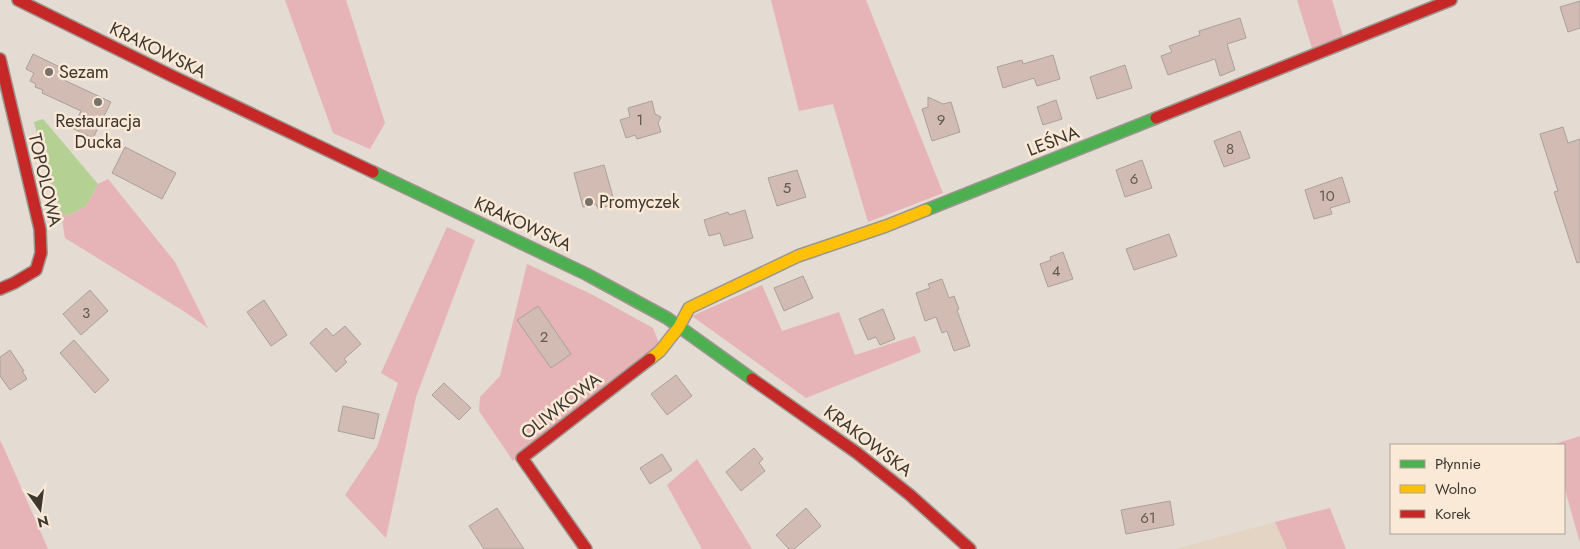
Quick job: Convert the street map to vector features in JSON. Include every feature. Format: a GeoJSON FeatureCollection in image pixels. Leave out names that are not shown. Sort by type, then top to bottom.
{"type":"FeatureCollection","features":[{"type":"Feature","properties":{"kind":"street","name":"KRAKOWSKA"},"geometry":{"type":"LineString","coordinates":[[18,0],[180,80],[586,274],[667,318],[864,458],[910,495],[970,549]]}},
{"type":"Feature","properties":{"kind":"street","name":"LEŚNA"},"geometry":{"type":"LineString","coordinates":[[679,327],[689,308],[798,256],[886,226],[1451,0]]}},
{"type":"Feature","properties":{"kind":"street","name":"TOPOLOWA"},"geometry":{"type":"LineString","coordinates":[[0,58],[40,229],[41,253],[36,270],[0,289]]}},
{"type":"Feature","properties":{"kind":"street","name":"OLIWKOWA"},"geometry":{"type":"LineString","coordinates":[[586,549],[522,458],[660,351],[668,344],[679,327]]}},
{"type":"Feature","properties":{"kind":"shaded area"},"geometry":{"type":"Polygon","coordinates":[[[285,0],[346,0],[385,123],[370,149],[333,133],[285,0]]]}},
{"type":"Feature","properties":{"kind":"shaded area"},"geometry":{"type":"Polygon","coordinates":[[[771,0],[866,0],[943,193],[868,222],[833,104],[799,111],[771,0]]]}},
{"type":"Feature","properties":{"kind":"shaded area"},"geometry":{"type":"Polygon","coordinates":[[[1297,0],[1332,0],[1343,36],[1312,48],[1297,0]]]}},
{"type":"Feature","properties":{"kind":"shaded area"},"geometry":{"type":"Polygon","coordinates":[[[43,119],[98,184],[86,206],[67,216],[61,213],[46,169],[34,122],[43,119]]]}},
{"type":"Feature","properties":{"kind":"shaded area"},"geometry":{"type":"Polygon","coordinates":[[[108,179],[175,262],[208,328],[65,238],[61,213],[67,216],[86,206],[98,184],[108,179]]]}},
{"type":"Feature","properties":{"kind":"shaded area"},"geometry":{"type":"Polygon","coordinates":[[[447,227],[475,240],[416,397],[386,538],[345,495],[377,447],[398,383],[381,373],[447,227]]]}},
{"type":"Feature","properties":{"kind":"shaded area"},"geometry":{"type":"Polygon","coordinates":[[[527,264],[593,295],[653,328],[659,343],[513,461],[479,411],[480,397],[500,376],[527,264]]]}},
{"type":"Feature","properties":{"kind":"shaded area"},"geometry":{"type":"Polygon","coordinates":[[[762,285],[782,331],[839,312],[855,355],[915,336],[921,352],[806,398],[692,316],[762,285]]]}},
{"type":"Feature","properties":{"kind":"shaded area"},"geometry":{"type":"Polygon","coordinates":[[[1580,436],[1580,543],[1565,490],[1565,444],[1555,444],[1580,436]]]}},
{"type":"Feature","properties":{"kind":"shaded area"},"geometry":{"type":"Polygon","coordinates":[[[0,440],[7,455],[48,549],[0,549],[0,440]]]}},
{"type":"Feature","properties":{"kind":"shaded area"},"geometry":{"type":"Polygon","coordinates":[[[697,459],[752,549],[702,549],[667,485],[697,459]]]}},
{"type":"Feature","properties":{"kind":"shaded area"},"geometry":{"type":"Polygon","coordinates":[[[1330,508],[1346,549],[1287,549],[1275,522],[1330,508]]]}},
{"type":"Feature","properties":{"kind":"shaded area"},"geometry":{"type":"Polygon","coordinates":[[[1275,522],[1287,549],[1175,549],[1275,522]]]}},
{"type":"Feature","properties":{"kind":"building"},"geometry":{"type":"Polygon","coordinates":[[[1580,1],[1580,28],[1568,32],[1560,7],[1580,1]]]}},
{"type":"Feature","properties":{"kind":"building"},"geometry":{"type":"Polygon","coordinates":[[[1240,18],[1246,38],[1227,44],[1235,70],[1220,76],[1215,59],[1168,75],[1161,56],[1172,52],[1169,46],[1200,35],[1199,31],[1240,18]]]}},
{"type":"Feature","properties":{"kind":"building"},"geometry":{"type":"Polygon","coordinates":[[[33,54],[66,70],[64,73],[67,74],[64,80],[111,102],[93,138],[72,128],[81,111],[42,93],[43,90],[35,87],[36,84],[30,81],[34,73],[26,69],[33,54]]]}},
{"type":"Feature","properties":{"kind":"building"},"geometry":{"type":"Polygon","coordinates":[[[1053,55],[1060,79],[1037,86],[1034,78],[1003,88],[997,67],[1022,60],[1023,64],[1053,55]]]}},
{"type":"Feature","properties":{"kind":"building"},"geometry":{"type":"Polygon","coordinates":[[[1125,65],[1132,88],[1097,99],[1090,77],[1125,65]]]}},
{"type":"Feature","properties":{"kind":"building"},"geometry":{"type":"Polygon","coordinates":[[[928,97],[943,104],[951,102],[960,132],[932,141],[922,109],[928,107],[928,97]]]}},
{"type":"Feature","properties":{"kind":"building"},"geometry":{"type":"Polygon","coordinates":[[[1056,100],[1062,119],[1043,125],[1037,107],[1056,100]]]}},
{"type":"Feature","properties":{"kind":"building"},"geometry":{"type":"Polygon","coordinates":[[[652,101],[655,114],[661,117],[658,123],[661,132],[637,139],[635,135],[626,138],[620,120],[630,117],[628,108],[652,101]]]}},
{"type":"Feature","properties":{"kind":"building"},"geometry":{"type":"Polygon","coordinates":[[[1563,127],[1568,143],[1580,139],[1580,262],[1577,263],[1554,192],[1558,191],[1540,134],[1563,127]]]}},
{"type":"Feature","properties":{"kind":"building"},"geometry":{"type":"Polygon","coordinates":[[[1240,131],[1250,158],[1224,167],[1214,141],[1240,131]]]}},
{"type":"Feature","properties":{"kind":"building"},"geometry":{"type":"Polygon","coordinates":[[[125,147],[176,173],[162,199],[112,173],[125,147]]]}},
{"type":"Feature","properties":{"kind":"building"},"geometry":{"type":"Polygon","coordinates":[[[1142,160],[1152,188],[1125,197],[1116,170],[1142,160]]]}},
{"type":"Feature","properties":{"kind":"building"},"geometry":{"type":"Polygon","coordinates":[[[604,165],[615,204],[598,209],[596,204],[583,207],[574,173],[604,165]]]}},
{"type":"Feature","properties":{"kind":"building"},"geometry":{"type":"Polygon","coordinates":[[[797,170],[806,197],[777,206],[768,178],[797,170]]]}},
{"type":"Feature","properties":{"kind":"building"},"geometry":{"type":"Polygon","coordinates":[[[1342,177],[1350,202],[1330,208],[1332,214],[1314,219],[1305,190],[1342,177]]]}},
{"type":"Feature","properties":{"kind":"building"},"geometry":{"type":"Polygon","coordinates":[[[745,210],[753,238],[724,246],[720,233],[709,236],[704,220],[728,212],[729,215],[745,210]]]}},
{"type":"Feature","properties":{"kind":"building"},"geometry":{"type":"Polygon","coordinates":[[[1169,234],[1177,256],[1134,270],[1126,249],[1169,234]]]}},
{"type":"Feature","properties":{"kind":"building"},"geometry":{"type":"Polygon","coordinates":[[[1063,252],[1073,279],[1048,287],[1040,264],[1051,260],[1050,257],[1063,252]]]}},
{"type":"Feature","properties":{"kind":"building"},"geometry":{"type":"Polygon","coordinates":[[[803,276],[813,298],[784,311],[774,288],[803,276]]]}},
{"type":"Feature","properties":{"kind":"building"},"geometry":{"type":"Polygon","coordinates":[[[942,279],[949,298],[954,296],[970,346],[954,351],[947,331],[942,333],[936,317],[925,321],[916,293],[930,288],[928,284],[942,279]]]}},
{"type":"Feature","properties":{"kind":"building"},"geometry":{"type":"Polygon","coordinates":[[[90,290],[108,311],[81,335],[63,314],[90,290]]]}},
{"type":"Feature","properties":{"kind":"building"},"geometry":{"type":"Polygon","coordinates":[[[264,300],[287,335],[271,346],[247,312],[264,300]]]}},
{"type":"Feature","properties":{"kind":"building"},"geometry":{"type":"Polygon","coordinates":[[[538,306],[571,354],[551,368],[517,320],[538,306]]]}},
{"type":"Feature","properties":{"kind":"building"},"geometry":{"type":"Polygon","coordinates":[[[883,309],[895,339],[880,345],[876,337],[868,340],[859,319],[883,309]]]}},
{"type":"Feature","properties":{"kind":"building"},"geometry":{"type":"Polygon","coordinates":[[[345,326],[361,344],[344,359],[347,362],[336,372],[310,343],[326,328],[333,336],[345,326]]]}},
{"type":"Feature","properties":{"kind":"building"},"geometry":{"type":"Polygon","coordinates":[[[74,340],[109,380],[95,393],[60,353],[74,340]]]}},
{"type":"Feature","properties":{"kind":"building"},"geometry":{"type":"Polygon","coordinates":[[[10,350],[27,379],[10,390],[0,376],[0,357],[10,350]]]}},
{"type":"Feature","properties":{"kind":"building"},"geometry":{"type":"Polygon","coordinates":[[[676,375],[692,396],[667,415],[651,394],[676,375]]]}},
{"type":"Feature","properties":{"kind":"building"},"geometry":{"type":"Polygon","coordinates":[[[444,383],[471,408],[459,420],[432,395],[444,383]]]}},
{"type":"Feature","properties":{"kind":"building"},"geometry":{"type":"Polygon","coordinates":[[[343,406],[379,414],[374,439],[338,431],[343,406]]]}},
{"type":"Feature","properties":{"kind":"building"},"geometry":{"type":"Polygon","coordinates":[[[754,448],[763,459],[759,463],[765,471],[741,491],[726,472],[754,448]]]}},
{"type":"Feature","properties":{"kind":"building"},"geometry":{"type":"Polygon","coordinates":[[[662,454],[672,470],[650,484],[640,468],[662,454]]]}},
{"type":"Feature","properties":{"kind":"building"},"geometry":{"type":"Polygon","coordinates":[[[1170,501],[1174,525],[1126,534],[1121,510],[1170,501]]]}},
{"type":"Feature","properties":{"kind":"building"},"geometry":{"type":"Polygon","coordinates":[[[497,508],[524,549],[484,549],[469,526],[497,508]]]}},
{"type":"Feature","properties":{"kind":"building"},"geometry":{"type":"Polygon","coordinates":[[[806,508],[821,526],[794,549],[789,549],[776,535],[806,508]]]}},
{"type":"Feature","properties":{"kind":"traffic: fast"},"geometry":{"type":"LineString","coordinates":[[926,210],[1156,118]]}},
{"type":"Feature","properties":{"kind":"traffic: fast"},"geometry":{"type":"LineString","coordinates":[[373,172],[586,274],[667,318],[752,379]]}},
{"type":"Feature","properties":{"kind":"traffic: slow"},"geometry":{"type":"LineString","coordinates":[[650,359],[660,351],[679,327],[689,308],[798,256],[886,226],[926,210]]}},
{"type":"Feature","properties":{"kind":"traffic: jam"},"geometry":{"type":"LineString","coordinates":[[18,0],[373,172]]}},
{"type":"Feature","properties":{"kind":"traffic: jam"},"geometry":{"type":"LineString","coordinates":[[1156,118],[1451,0]]}},
{"type":"Feature","properties":{"kind":"traffic: jam"},"geometry":{"type":"LineString","coordinates":[[0,59],[40,229],[41,253],[36,270],[0,289]]}},
{"type":"Feature","properties":{"kind":"traffic: jam"},"geometry":{"type":"LineString","coordinates":[[586,549],[522,458],[650,359]]}},
{"type":"Feature","properties":{"kind":"traffic: jam"},"geometry":{"type":"LineString","coordinates":[[752,379],[857,453],[910,495],[970,549]]}},
{"type":"Feature","properties":{"kind":"place","name":"Sezam"},"geometry":{"type":"Point","coordinates":[49,72]}},
{"type":"Feature","properties":{"kind":"place","name":"Restauracja Ducka"},"geometry":{"type":"Point","coordinates":[98,102]}},
{"type":"Feature","properties":{"kind":"place","name":"Promyczek"},"geometry":{"type":"Point","coordinates":[589,202]}}]}
